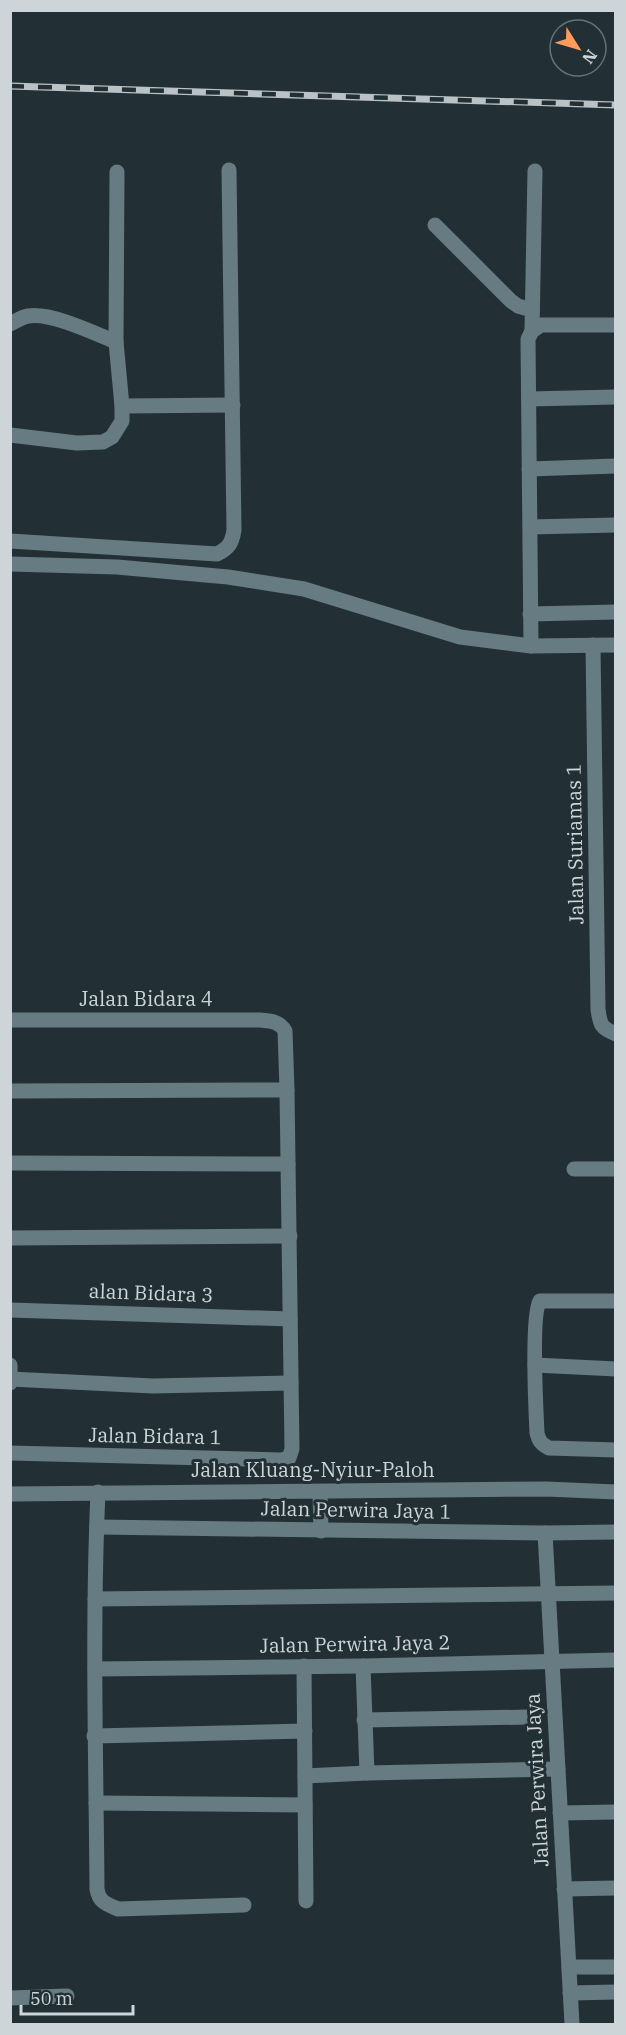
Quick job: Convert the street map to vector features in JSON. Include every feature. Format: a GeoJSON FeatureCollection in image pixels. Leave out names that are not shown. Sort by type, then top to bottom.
{"type":"FeatureCollection","features":[{"type":"Feature","properties":{"kind":"street"},"geometry":{"type":"LineString","coordinates":[[10,541],[217,554],[227,549],[232,543],[234,530],[233,405],[229,170]]}},
{"type":"Feature","properties":{"kind":"street"},"geometry":{"type":"LineString","coordinates":[[531,646],[528,339],[532,331],[535,171]]}},
{"type":"Feature","properties":{"kind":"street"},"geometry":{"type":"LineString","coordinates":[[10,435],[77,443],[103,442],[112,437],[122,421],[116,342],[117,172]]}},
{"type":"Feature","properties":{"kind":"street"},"geometry":{"type":"LineString","coordinates":[[435,225],[511,301],[518,306],[532,310]]}},
{"type":"Feature","properties":{"kind":"street"},"geometry":{"type":"LineString","coordinates":[[10,324],[26,316],[39,316],[116,342]]}},
{"type":"Feature","properties":{"kind":"street"},"geometry":{"type":"LineString","coordinates":[[532,331],[541,326],[615,325]]}},
{"type":"Feature","properties":{"kind":"street"},"geometry":{"type":"LineString","coordinates":[[529,399],[615,397]]}},
{"type":"Feature","properties":{"kind":"street"},"geometry":{"type":"LineString","coordinates":[[122,406],[233,405]]}},
{"type":"Feature","properties":{"kind":"street"},"geometry":{"type":"LineString","coordinates":[[529,470],[615,466]]}},
{"type":"Feature","properties":{"kind":"street"},"geometry":{"type":"LineString","coordinates":[[530,527],[615,525]]}},
{"type":"Feature","properties":{"kind":"street"},"geometry":{"type":"LineString","coordinates":[[10,564],[128,568],[228,577],[303,589],[460,637],[531,646],[615,645]]}},
{"type":"Feature","properties":{"kind":"street"},"geometry":{"type":"LineString","coordinates":[[530,614],[615,612]]}},
{"type":"Feature","properties":{"kind":"street","name":"Jalan Suriamas 1"},"geometry":{"type":"LineString","coordinates":[[593,645],[598,1009],[600,1024],[615,1034]]}},
{"type":"Feature","properties":{"kind":"street","name":"Jalan Bidara 4"},"geometry":{"type":"LineString","coordinates":[[10,1020],[274,1021],[285,1031],[287,1090]]}},
{"type":"Feature","properties":{"kind":"street"},"geometry":{"type":"LineString","coordinates":[[10,1091],[287,1090],[291,1383],[153,1386],[11,1381],[10,1365]]}},
{"type":"Feature","properties":{"kind":"street"},"geometry":{"type":"LineString","coordinates":[[10,1163],[288,1164]]}},
{"type":"Feature","properties":{"kind":"street"},"geometry":{"type":"LineString","coordinates":[[574,1169],[615,1169]]}},
{"type":"Feature","properties":{"kind":"street"},"geometry":{"type":"LineString","coordinates":[[10,1238],[290,1236]]}},
{"type":"Feature","properties":{"kind":"street"},"geometry":{"type":"LineString","coordinates":[[615,1301],[540,1301],[536,1312],[535,1365],[537,1433],[542,1445],[549,1448],[615,1450]]}},
{"type":"Feature","properties":{"kind":"street","name":"alan Bidara 3"},"geometry":{"type":"LineString","coordinates":[[10,1310],[290,1318]]}},
{"type":"Feature","properties":{"kind":"street"},"geometry":{"type":"LineString","coordinates":[[535,1365],[615,1369]]}},
{"type":"Feature","properties":{"kind":"street","name":"Jalan Bidara 1"},"geometry":{"type":"LineString","coordinates":[[10,1453],[281,1460],[289,1458],[292,1449],[291,1383]]}},
{"type":"Feature","properties":{"kind":"street","name":"Jalan Kluang-Nyiur-Paloh"},"geometry":{"type":"LineString","coordinates":[[10,1494],[546,1489],[615,1492]]}},
{"type":"Feature","properties":{"kind":"street"},"geometry":{"type":"LineString","coordinates":[[98,1492],[94,1736],[99,1898],[105,1904],[118,1909],[244,1905]]}},
{"type":"Feature","properties":{"kind":"street"},"geometry":{"type":"LineString","coordinates":[[320,1492],[321,1531]]}},
{"type":"Feature","properties":{"kind":"street","name":"Jalan Perwira Jaya 1"},"geometry":{"type":"LineString","coordinates":[[97,1527],[321,1531],[615,1532]]}},
{"type":"Feature","properties":{"kind":"street","name":"Jalan Perwira Jaya"},"geometry":{"type":"LineString","coordinates":[[545,1533],[572,2025]]}},
{"type":"Feature","properties":{"kind":"street"},"geometry":{"type":"LineString","coordinates":[[95,1599],[615,1593]]}},
{"type":"Feature","properties":{"kind":"street","name":"Jalan Perwira Jaya 2"},"geometry":{"type":"LineString","coordinates":[[95,1669],[615,1660]]}},
{"type":"Feature","properties":{"kind":"street"},"geometry":{"type":"LineString","coordinates":[[304,1666],[306,1901]]}},
{"type":"Feature","properties":{"kind":"street"},"geometry":{"type":"LineString","coordinates":[[363,1666],[367,1773]]}},
{"type":"Feature","properties":{"kind":"street"},"geometry":{"type":"LineString","coordinates":[[364,1720],[529,1717]]}},
{"type":"Feature","properties":{"kind":"street"},"geometry":{"type":"LineString","coordinates":[[94,1736],[305,1731]]}},
{"type":"Feature","properties":{"kind":"street"},"geometry":{"type":"LineString","coordinates":[[305,1776],[558,1769]]}},
{"type":"Feature","properties":{"kind":"street"},"geometry":{"type":"LineString","coordinates":[[96,1803],[305,1805]]}},
{"type":"Feature","properties":{"kind":"street"},"geometry":{"type":"LineString","coordinates":[[560,1813],[615,1812]]}},
{"type":"Feature","properties":{"kind":"street"},"geometry":{"type":"LineString","coordinates":[[564,1889],[615,1888]]}},
{"type":"Feature","properties":{"kind":"street"},"geometry":{"type":"LineString","coordinates":[[569,1967],[615,1967]]}},
{"type":"Feature","properties":{"kind":"street"},"geometry":{"type":"LineString","coordinates":[[570,1993],[615,1992]]}},
{"type":"Feature","properties":{"kind":"street"},"geometry":{"type":"LineString","coordinates":[[10,1998],[67,1996]]}},
{"type":"Feature","properties":{"kind":"railway"},"geometry":{"type":"LineString","coordinates":[[10,86],[616,105]]}}]}
